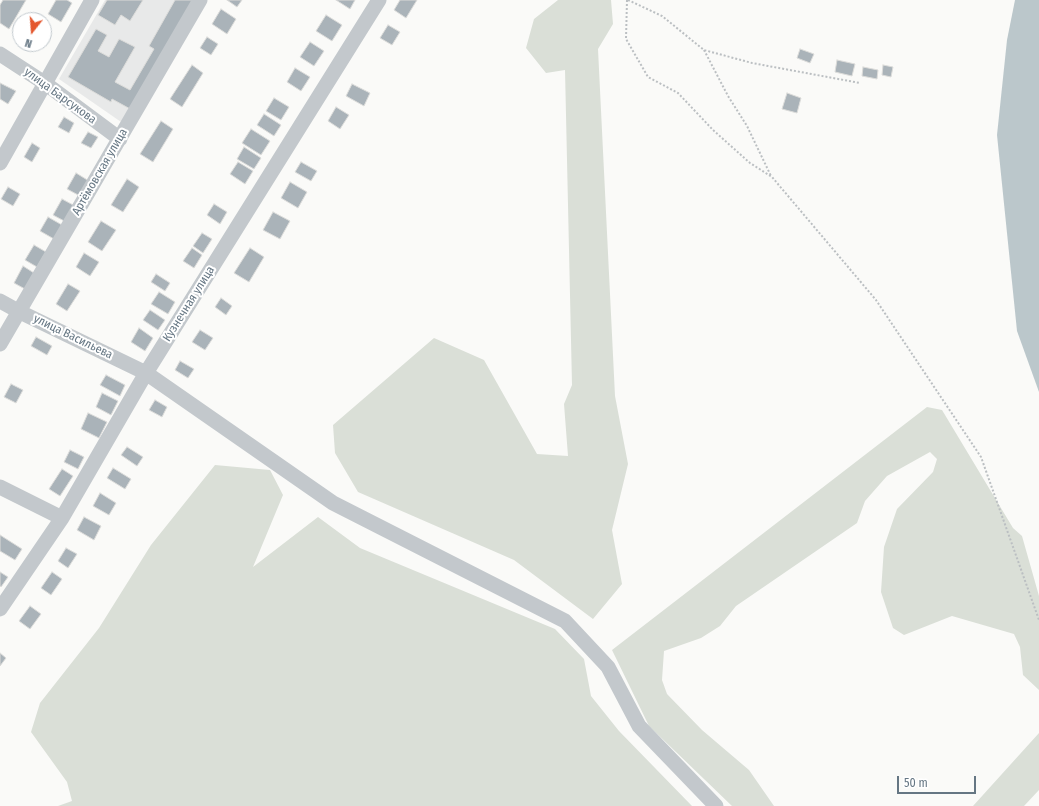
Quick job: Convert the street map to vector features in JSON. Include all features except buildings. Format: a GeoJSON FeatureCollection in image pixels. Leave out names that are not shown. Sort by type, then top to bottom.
{"type":"FeatureCollection","features":[{"type":"Feature","properties":{"kind":"street"},"geometry":{"type":"LineString","coordinates":[[0,163],[46,84],[92,0]]}},
{"type":"Feature","properties":{"kind":"street","name":"Артёмовская улица"},"geometry":{"type":"LineString","coordinates":[[0,344],[20,312],[200,0]]}},
{"type":"Feature","properties":{"kind":"street","name":"Кузнечная улица"},"geometry":{"type":"LineString","coordinates":[[0,609],[62,518],[146,373],[379,0]]}},
{"type":"Feature","properties":{"kind":"street","name":"улица Барсукова"},"geometry":{"type":"LineString","coordinates":[[0,54],[46,84],[120,139]]}},
{"type":"Feature","properties":{"kind":"street","name":"улица Васильева"},"geometry":{"type":"LineString","coordinates":[[0,301],[146,373],[333,503],[565,620],[608,667],[639,726],[716,806]]}},
{"type":"Feature","properties":{"kind":"street"},"geometry":{"type":"LineString","coordinates":[[0,487],[62,518]]}},
{"type":"Feature","properties":{"kind":"path"},"geometry":{"type":"LineString","coordinates":[[772,177],[750,162],[713,130],[678,93],[648,77],[626,39],[628,0],[662,16],[704,50],[728,96],[747,126],[772,177],[876,300],[981,457],[1039,620]]}},
{"type":"Feature","properties":{"kind":"path"},"geometry":{"type":"LineString","coordinates":[[704,50],[752,63],[860,83]]}},
{"type":"Feature","properties":{"kind":"shaded area"},"geometry":{"type":"Polygon","coordinates":[[[105,0],[198,0],[124,124],[59,79],[105,0]]]}},
{"type":"Feature","properties":{"kind":"shaded area"},"geometry":{"type":"Polygon","coordinates":[[[558,0],[611,0],[613,24],[598,49],[615,396],[628,464],[612,530],[622,584],[593,619],[514,560],[358,492],[335,453],[333,425],[434,338],[484,360],[537,454],[568,456],[564,404],[572,385],[565,70],[546,73],[526,48],[534,19],[558,0]]]}},
{"type":"Feature","properties":{"kind":"shaded area"},"geometry":{"type":"Polygon","coordinates":[[[1015,0],[1039,0],[1039,392],[1017,331],[997,135],[1007,40],[1015,0]]]}},
{"type":"Feature","properties":{"kind":"shaded area"},"geometry":{"type":"Polygon","coordinates":[[[927,407],[942,410],[1013,528],[1022,536],[1039,596],[1039,690],[1023,675],[1020,647],[1014,634],[952,616],[904,635],[893,628],[881,592],[884,547],[897,509],[933,472],[937,459],[930,452],[887,476],[865,501],[857,523],[736,606],[720,626],[701,638],[664,651],[662,680],[667,694],[702,730],[749,770],[774,806],[732,806],[649,726],[612,650],[927,407]]]}},
{"type":"Feature","properties":{"kind":"shaded area"},"geometry":{"type":"Polygon","coordinates":[[[215,465],[270,470],[283,495],[253,567],[318,517],[360,548],[555,629],[584,659],[591,696],[619,731],[692,806],[58,806],[72,801],[67,782],[31,732],[40,703],[99,628],[151,545],[215,465]]]}},
{"type":"Feature","properties":{"kind":"shaded area"},"geometry":{"type":"Polygon","coordinates":[[[1039,733],[1039,790],[1024,806],[973,806],[1039,733]]]}}]}
